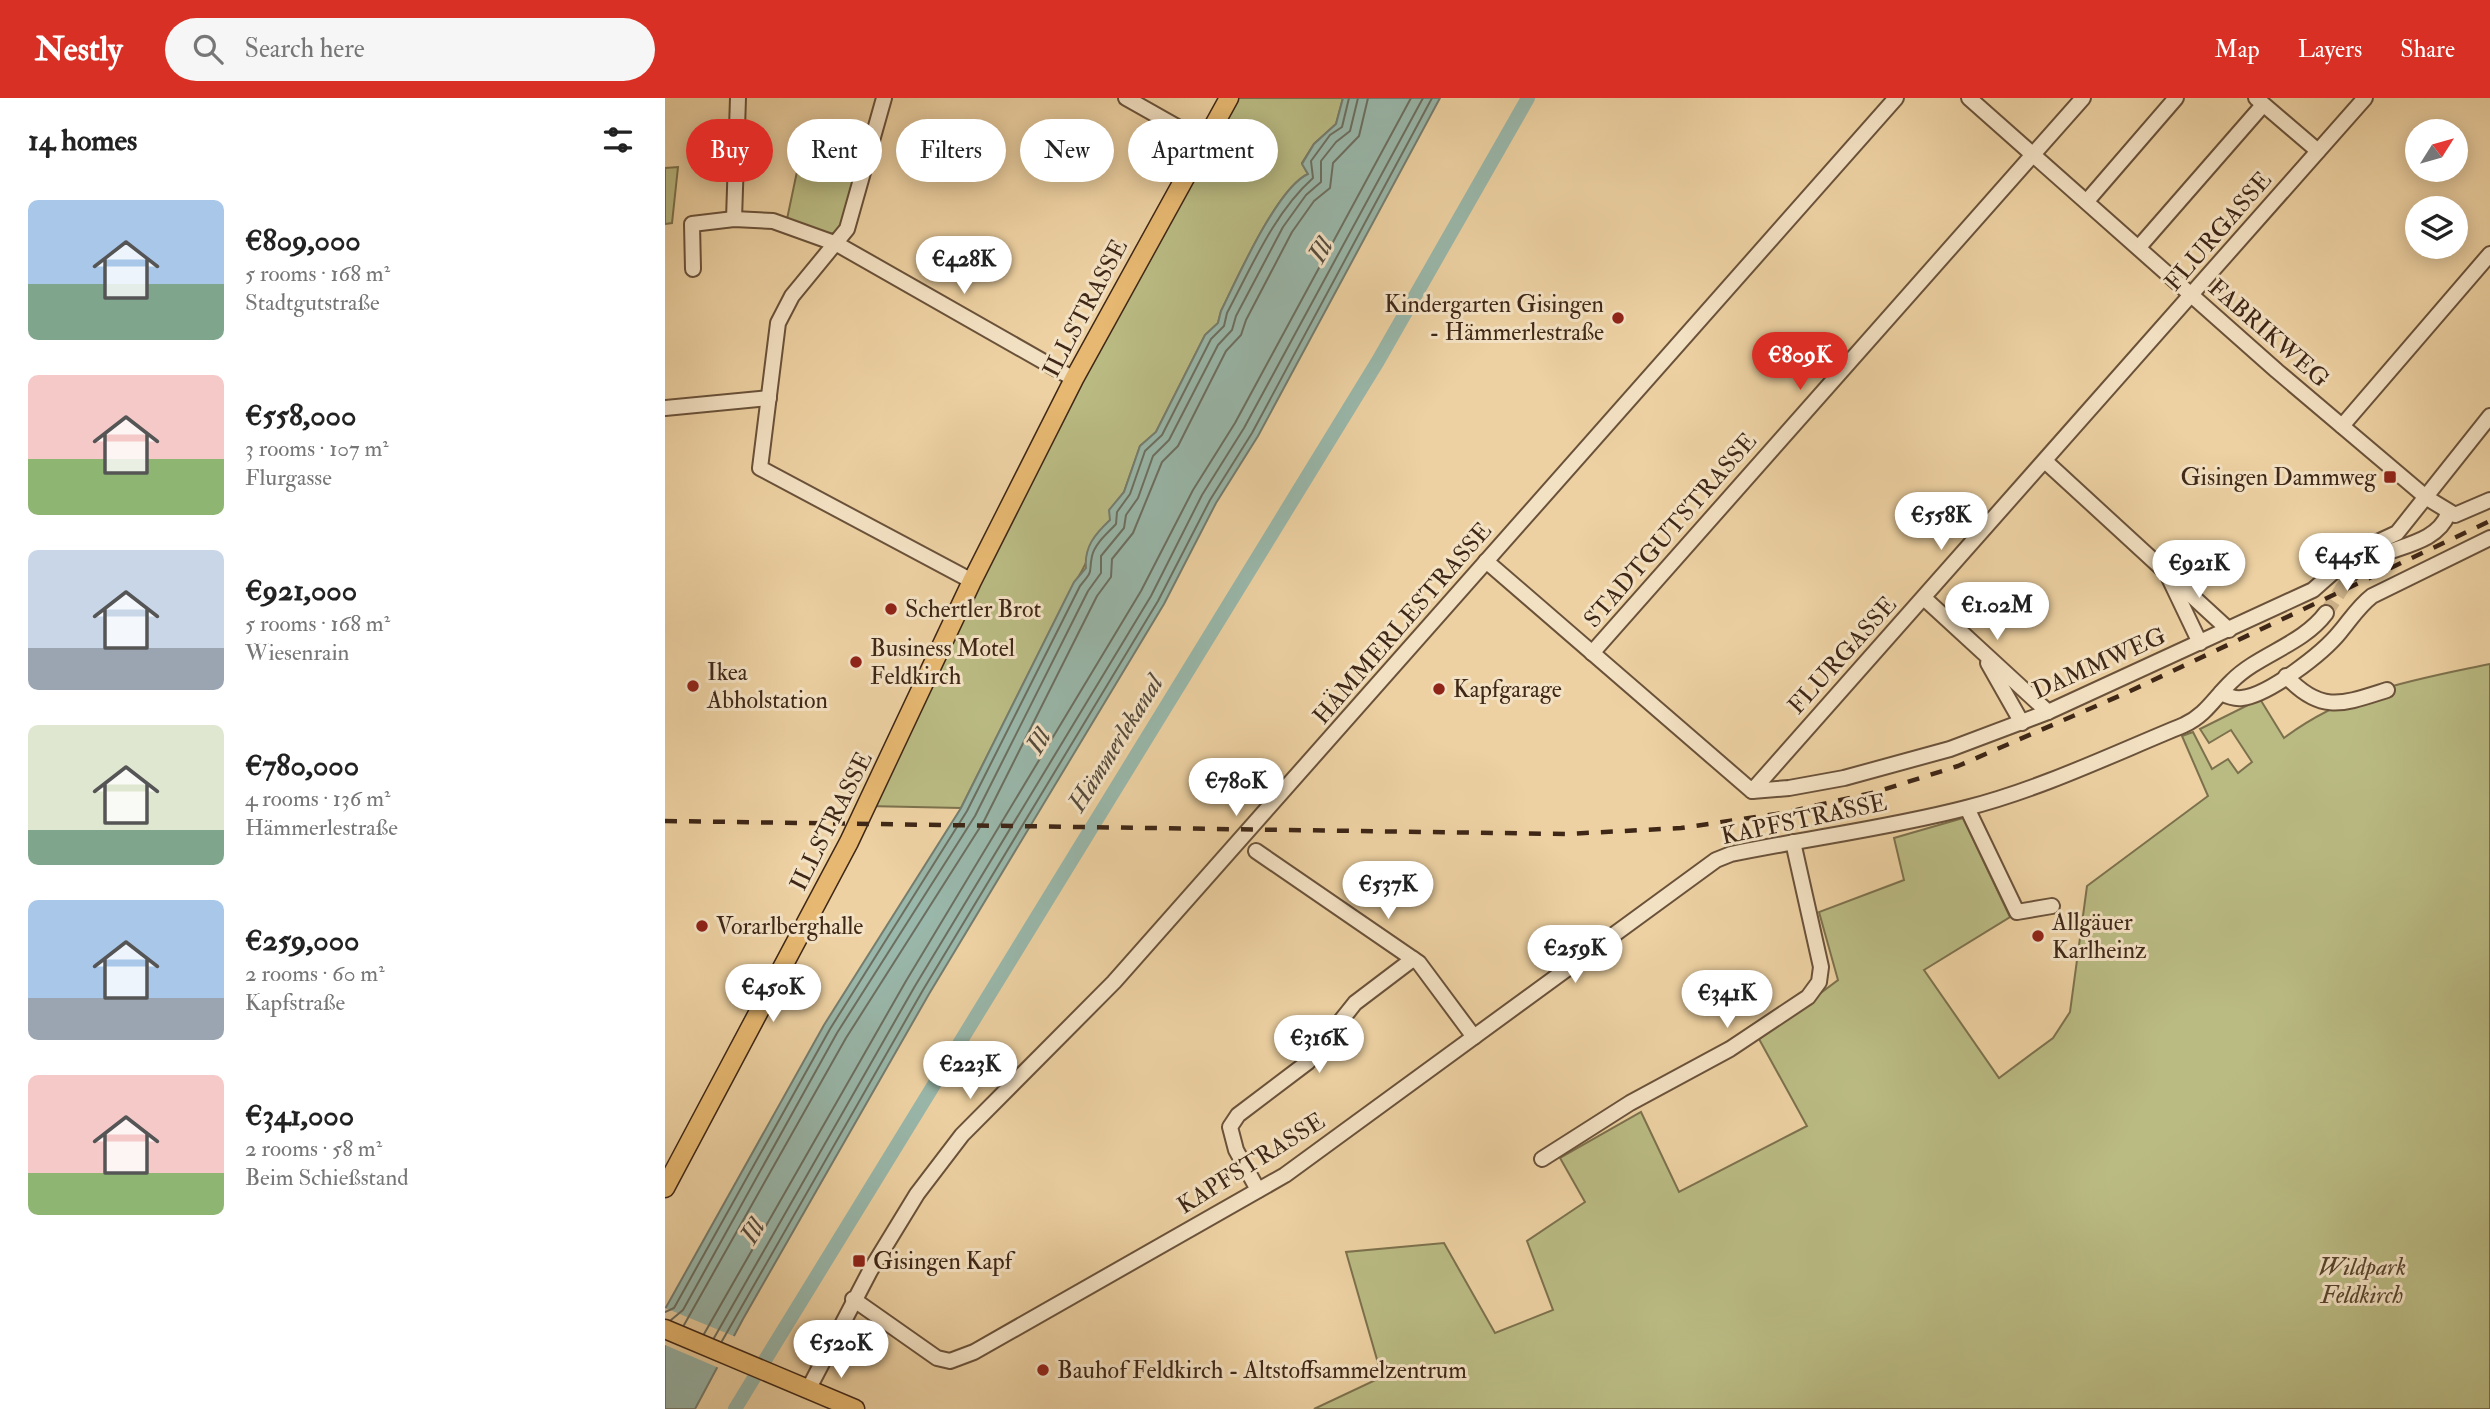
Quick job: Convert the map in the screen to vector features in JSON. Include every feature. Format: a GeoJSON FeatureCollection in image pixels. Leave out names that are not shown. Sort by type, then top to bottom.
{"type":"FeatureCollection","features":[{"type":"Feature","properties":{"kind":"main road","name":"ILLSTRASSE"},"geometry":{"type":"LineString","coordinates":[[1218,119],[1229,98]]}},
{"type":"Feature","properties":{"kind":"main road","name":"ILLSTRASSE"},"geometry":{"type":"LineString","coordinates":[[665,1188],[849,842],[972,582],[1074,379],[1183,182]]}},
{"type":"Feature","properties":{"kind":"main road"},"geometry":{"type":"LineString","coordinates":[[665,1329],[855,1409]]}},
{"type":"Feature","properties":{"kind":"street"},"geometry":{"type":"LineString","coordinates":[[734,219],[738,98]]}},
{"type":"Feature","properties":{"kind":"street"},"geometry":{"type":"LineString","coordinates":[[884,98],[847,229],[785,308],[778,323],[760,468],[972,582]]}},
{"type":"Feature","properties":{"kind":"street"},"geometry":{"type":"LineString","coordinates":[[1126,98],[1164,119]]}},
{"type":"Feature","properties":{"kind":"street","name":"HÄMMERLESTRASSE"},"geometry":{"type":"LineString","coordinates":[[809,1388],[853,1299],[917,1194],[962,1135],[1114,982],[1896,98]]}},
{"type":"Feature","properties":{"kind":"street","name":"STADTGUTSTRASSE"},"geometry":{"type":"LineString","coordinates":[[1592,653],[2083,98]]}},
{"type":"Feature","properties":{"kind":"street"},"geometry":{"type":"LineString","coordinates":[[2087,201],[2176,98]]}},
{"type":"Feature","properties":{"kind":"street","name":"FLURGASSE"},"geometry":{"type":"LineString","coordinates":[[1752,791],[2365,98]]}},
{"type":"Feature","properties":{"kind":"street","name":"FABRIKWEG"},"geometry":{"type":"LineString","coordinates":[[1979,101],[2033,155],[2191,295],[2341,426],[2448,514]]}},
{"type":"Feature","properties":{"kind":"street"},"geometry":{"type":"LineString","coordinates":[[2139,247],[2259,101],[2318,151]]}},
{"type":"Feature","properties":{"kind":"street"},"geometry":{"type":"LineString","coordinates":[[693,269],[692,224],[734,219],[773,220],[837,244],[1074,379]]}},
{"type":"Feature","properties":{"kind":"street"},"geometry":{"type":"LineString","coordinates":[[2341,426],[2490,254]]}},
{"type":"Feature","properties":{"kind":"street"},"geometry":{"type":"LineString","coordinates":[[665,408],[769,398]]}},
{"type":"Feature","properties":{"kind":"street","name":"DAMMWEG"},"geometry":{"type":"LineString","coordinates":[[1752,791],[1789,788],[1901,764],[2022,723],[2313,590],[2356,552],[2397,533],[2490,416]]}},
{"type":"Feature","properties":{"kind":"street"},"geometry":{"type":"LineString","coordinates":[[2045,461],[2229,630]]}},
{"type":"Feature","properties":{"kind":"street"},"geometry":{"type":"LineString","coordinates":[[2352,573],[2363,563],[2436,529],[2448,514],[2461,514],[2490,500]]}},
{"type":"Feature","properties":{"kind":"street"},"geometry":{"type":"LineString","coordinates":[[2221,693],[2241,698],[2286,676],[2331,641],[2357,608],[2372,596],[2490,538]]}},
{"type":"Feature","properties":{"kind":"street"},"geometry":{"type":"LineString","coordinates":[[1486,561],[1752,791]]}},
{"type":"Feature","properties":{"kind":"street"},"geometry":{"type":"LineString","coordinates":[[2166,572],[2200,643]]}},
{"type":"Feature","properties":{"kind":"street"},"geometry":{"type":"LineString","coordinates":[[1924,597],[2047,712]]}},
{"type":"Feature","properties":{"kind":"street","name":"KAPFSTRASSE"},"geometry":{"type":"LineString","coordinates":[[853,1299],[927,1352],[950,1361],[993,1343],[1098,1279],[1258,1191],[1307,1159],[1716,860],[1731,854],[1878,828],[1967,808],[2028,788],[2184,726],[2203,714],[2242,671],[2302,635],[2326,613]]}},
{"type":"Feature","properties":{"kind":"street"},"geometry":{"type":"LineString","coordinates":[[1980,651],[2022,723]]}},
{"type":"Feature","properties":{"kind":"street"},"geometry":{"type":"LineString","coordinates":[[2286,676],[2303,693],[2320,702],[2334,705],[2387,690]]}},
{"type":"Feature","properties":{"kind":"street"},"geometry":{"type":"LineString","coordinates":[[1967,808],[2017,912],[2052,906]]}},
{"type":"Feature","properties":{"kind":"street"},"geometry":{"type":"LineString","coordinates":[[1542,1159],[1630,1103],[1730,1049],[1808,997],[1819,982],[1821,967],[1793,842]]}},
{"type":"Feature","properties":{"kind":"street"},"geometry":{"type":"LineString","coordinates":[[1256,851],[1413,959],[1474,1037]]}},
{"type":"Feature","properties":{"kind":"street"},"geometry":{"type":"LineString","coordinates":[[1258,1191],[1236,1150],[1230,1127],[1238,1115],[1308,1062],[1355,1003],[1413,959]]}},
{"type":"Feature","properties":{"kind":"green space"},"geometry":{"type":"Polygon","coordinates":[[[1229,98],[1343,98],[1336,124],[1314,144],[1302,163],[1308,174],[1296,183],[1271,215],[1237,278],[1218,323],[1205,335],[1156,432],[1140,446],[1124,492],[1110,510],[1110,520],[1099,534],[961,808],[867,806],[933,669],[1185,182],[1278,182],[1278,119],[1218,119],[1229,98]]]}},
{"type":"Feature","properties":{"kind":"green space"},"geometry":{"type":"Polygon","coordinates":[[[678,167],[672,223],[665,224],[665,168],[678,167]]]}},
{"type":"Feature","properties":{"kind":"green space"},"geometry":{"type":"Polygon","coordinates":[[[795,182],[855,182],[844,222],[835,233],[829,234],[787,219],[795,182]]]}},
{"type":"Feature","properties":{"kind":"green space","name":"Wildpark Feldkirch"},"geometry":{"type":"Polygon","coordinates":[[[2490,664],[2490,1409],[1314,1409],[1382,1377],[1346,1252],[1444,1243],[1495,1333],[1553,1310],[1527,1241],[1585,1202],[1560,1158],[1641,1112],[1679,1192],[1807,1126],[1759,1039],[1838,980],[1819,912],[1904,880],[1894,838],[1963,818],[2010,917],[1924,970],[1999,1078],[2053,1038],[2070,1012],[2087,886],[2208,796],[2182,736],[2193,732],[2212,769],[2228,759],[2238,773],[2252,762],[2231,730],[2209,743],[2200,729],[2260,699],[2284,738],[2333,708],[2382,689],[2490,664]]]}},
{"type":"Feature","properties":{"kind":"water","name":"Ill"},"geometry":{"type":"Polygon","coordinates":[[[1343,98],[1440,98],[1258,436],[1216,503],[1164,604],[929,994],[743,1319],[695,1409],[665,1409],[665,1309],[824,1025],[961,808],[1074,582],[1086,568],[1092,541],[1110,520],[1109,510],[1124,492],[1140,446],[1156,432],[1205,335],[1218,323],[1237,278],[1271,215],[1296,183],[1308,174],[1302,164],[1314,144],[1336,124],[1343,98]]]}},
{"type":"Feature","properties":{"kind":"pier"},"geometry":{"type":"Polygon","coordinates":[[[665,1308],[736,1337],[719,1368],[665,1345],[665,1308]]]}},
{"type":"Feature","properties":{"kind":"waterway","name":"Hämmerlekanal"},"geometry":{"type":"LineString","coordinates":[[735,1409],[1378,361],[1528,98]]}},
{"type":"Feature","properties":{"kind":"tunnel"},"geometry":{"type":"LineString","coordinates":[[2326,613],[2352,573]]}},
{"type":"Feature","properties":{"kind":"railway"},"geometry":{"type":"LineString","coordinates":[[665,821],[1566,834],[1681,828],[1783,813],[1876,792],[1958,766],[2126,693],[2490,521]]}},
{"type":"Feature","properties":{"kind":"place","name":"Kindergarten Gisingen - Hämmerlestraße"},"geometry":{"type":"Point","coordinates":[1618,318]}},
{"type":"Feature","properties":{"kind":"place","name":"Gisingen Dammweg"},"geometry":{"type":"Point","coordinates":[2390,477]}},
{"type":"Feature","properties":{"kind":"place","name":"Schertler Brot"},"geometry":{"type":"Point","coordinates":[891,609]}},
{"type":"Feature","properties":{"kind":"place","name":"Business Motel Feldkirch"},"geometry":{"type":"Point","coordinates":[856,662]}},
{"type":"Feature","properties":{"kind":"place","name":"Ikea Abholstation"},"geometry":{"type":"Point","coordinates":[693,686]}},
{"type":"Feature","properties":{"kind":"place","name":"Kapfgarage"},"geometry":{"type":"Point","coordinates":[1439,689]}},
{"type":"Feature","properties":{"kind":"place","name":"Vorarlberghalle"},"geometry":{"type":"Point","coordinates":[702,926]}},
{"type":"Feature","properties":{"kind":"place","name":"Allgäuer Karlheinz"},"geometry":{"type":"Point","coordinates":[2038,936]}},
{"type":"Feature","properties":{"kind":"place","name":"Gisingen Kapf"},"geometry":{"type":"Point","coordinates":[859,1261]}},
{"type":"Feature","properties":{"kind":"place","name":"Bauhof Feldkirch - Altstoffsammelzentrum"},"geometry":{"type":"Point","coordinates":[1043,1370]}}]}
